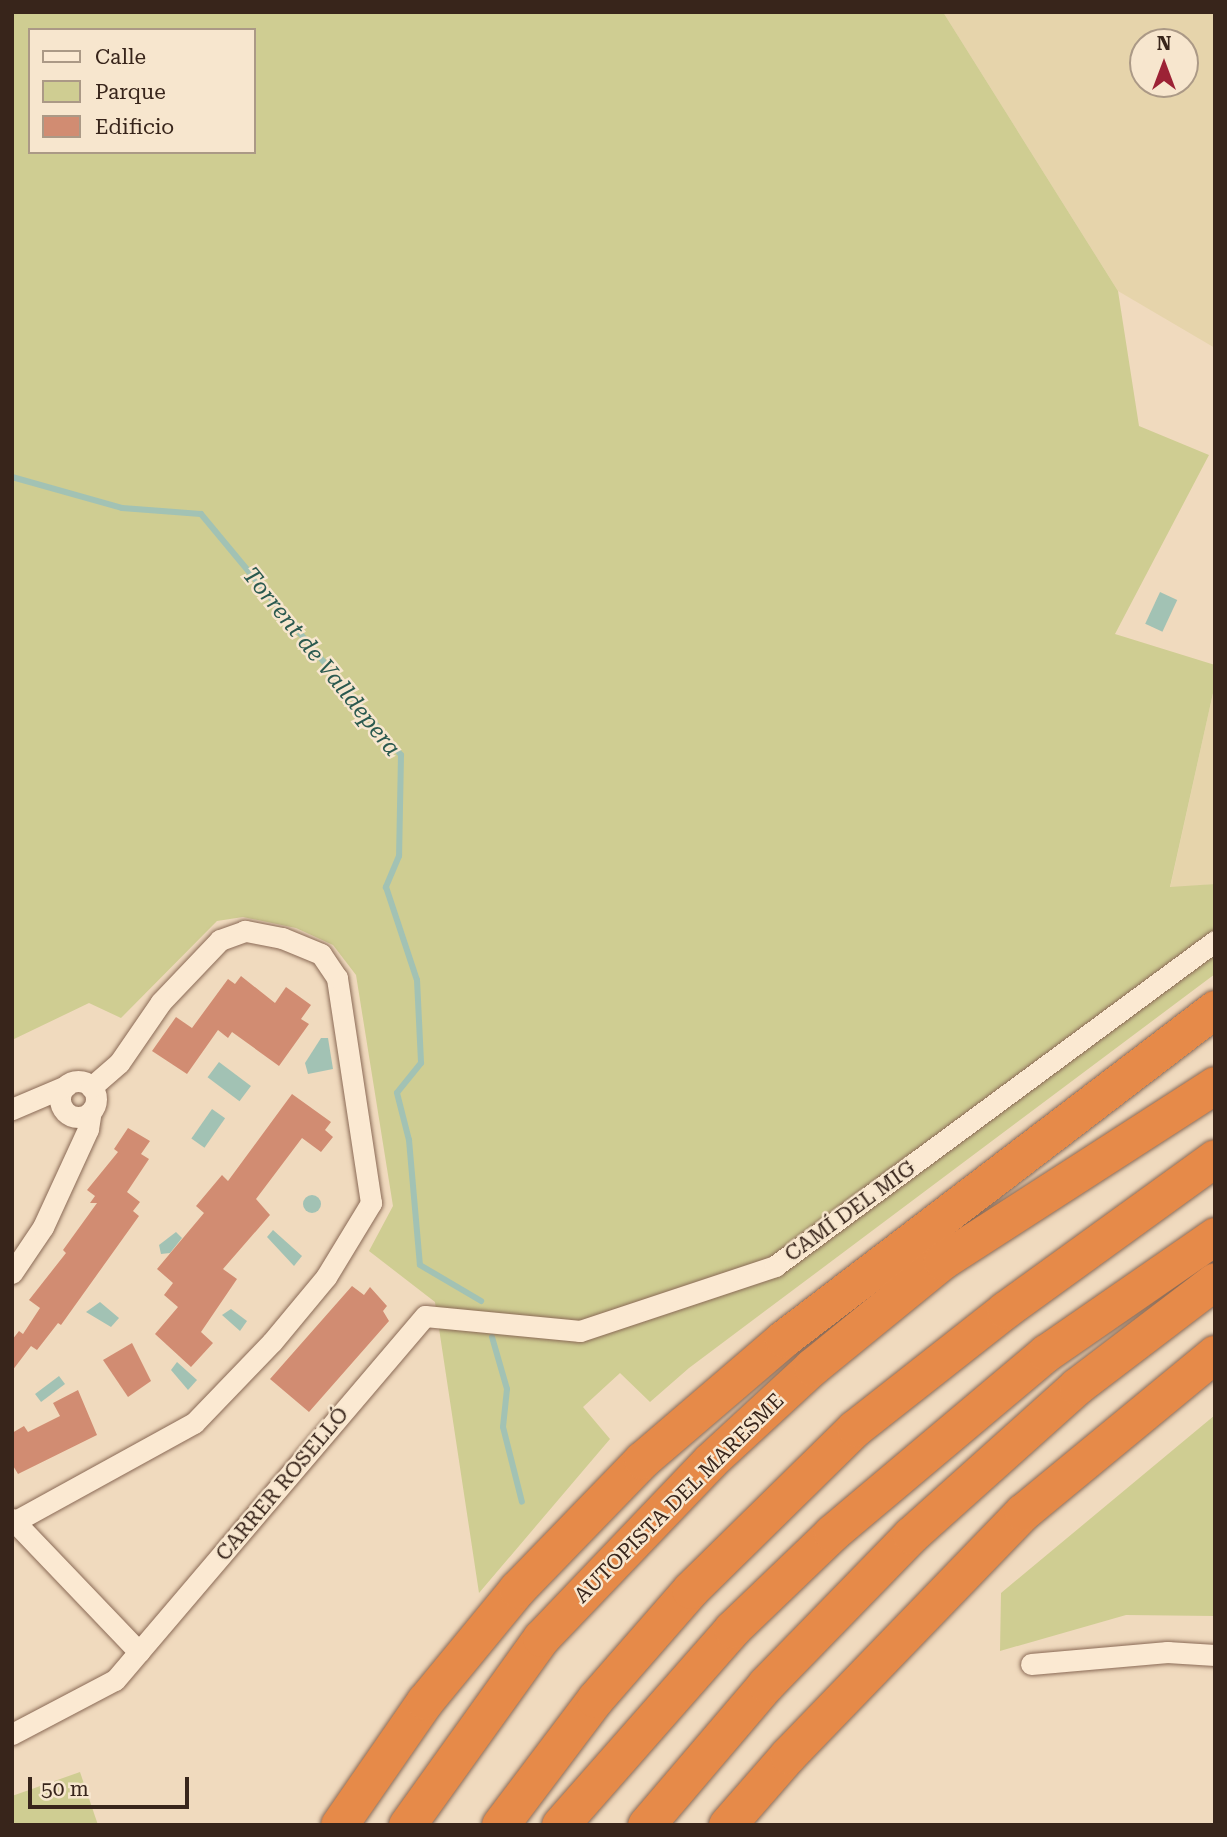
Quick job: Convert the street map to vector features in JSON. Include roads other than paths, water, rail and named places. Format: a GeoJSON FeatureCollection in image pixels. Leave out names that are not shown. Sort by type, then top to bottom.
{"type":"FeatureCollection","features":[{"type":"Feature","properties":{"kind":"highway"},"geometry":{"type":"LineString","coordinates":[[339,1825],[425,1702],[517,1589],[642,1460],[783,1339],[1215,1009]]}},
{"type":"Feature","properties":{"kind":"highway","name":"AUTOPISTA DEL MARESME"},"geometry":{"type":"LineString","coordinates":[[407,1825],[541,1639],[710,1461],[812,1367],[942,1261],[1215,1085]]}},
{"type":"Feature","properties":{"kind":"highway"},"geometry":{"type":"LineString","coordinates":[[500,1825],[596,1699],[690,1590],[855,1428],[1005,1310],[1215,1158]]}},
{"type":"Feature","properties":{"kind":"highway"},"geometry":{"type":"LineString","coordinates":[[783,1339],[996,1224]]}},
{"type":"Feature","properties":{"kind":"highway"},"geometry":{"type":"LineString","coordinates":[[560,1825],[732,1629],[832,1533],[1046,1353],[1215,1236]]}},
{"type":"Feature","properties":{"kind":"highway"},"geometry":{"type":"LineString","coordinates":[[646,1825],[766,1684],[911,1535],[1077,1386],[1215,1281]]}},
{"type":"Feature","properties":{"kind":"highway"},"geometry":{"type":"LineString","coordinates":[[732,1820],[1023,1512],[1215,1354]]}},
{"type":"Feature","properties":{"kind":"street"},"geometry":{"type":"LineString","coordinates":[[91,1087],[119,1063],[161,1002],[220,940],[245,931],[282,939],[327,960],[337,978],[370,1203],[326,1277],[272,1342],[194,1423],[14,1521],[139,1652]]}},
{"type":"Feature","properties":{"kind":"street","name":"CAMÍ DEL MIG"},"geometry":{"type":"LineString","coordinates":[[425,1316],[580,1331],[775,1266],[1215,941]]}},
{"type":"Feature","properties":{"kind":"street"},"geometry":{"type":"LineString","coordinates":[[12,1110],[81,1082],[91,1087],[96,1096],[88,1129],[43,1227],[12,1273]]}},
{"type":"Feature","properties":{"kind":"street"},"geometry":{"type":"LineString","coordinates":[[66,1086],[61,1094],[66,1112],[70,1166]]}},
{"type":"Feature","properties":{"kind":"street"},"geometry":{"type":"LineString","coordinates":[[12,1110],[66,1112],[81,1117],[91,1111]]}},
{"type":"Feature","properties":{"kind":"street","name":"CARRER ROSELLÓ"},"geometry":{"type":"LineString","coordinates":[[12,1734],[101,1691],[139,1652],[425,1316]]}},
{"type":"Feature","properties":{"kind":"street"},"geometry":{"type":"LineString","coordinates":[[1031,1664],[1167,1652],[1215,1655]]}},
{"type":"Feature","properties":{"kind":"waterway","name":"Torrent de Valldepera"},"geometry":{"type":"LineString","coordinates":[[12,477],[122,508],[201,514],[401,755],[399,856],[386,887],[417,980],[421,1063],[397,1093],[409,1140],[420,1265],[481,1301]]}},
{"type":"Feature","properties":{"kind":"waterway","name":"Torrent de Valldepera"},"geometry":{"type":"LineString","coordinates":[[492,1337],[507,1389],[503,1427],[522,1502]]}}]}
